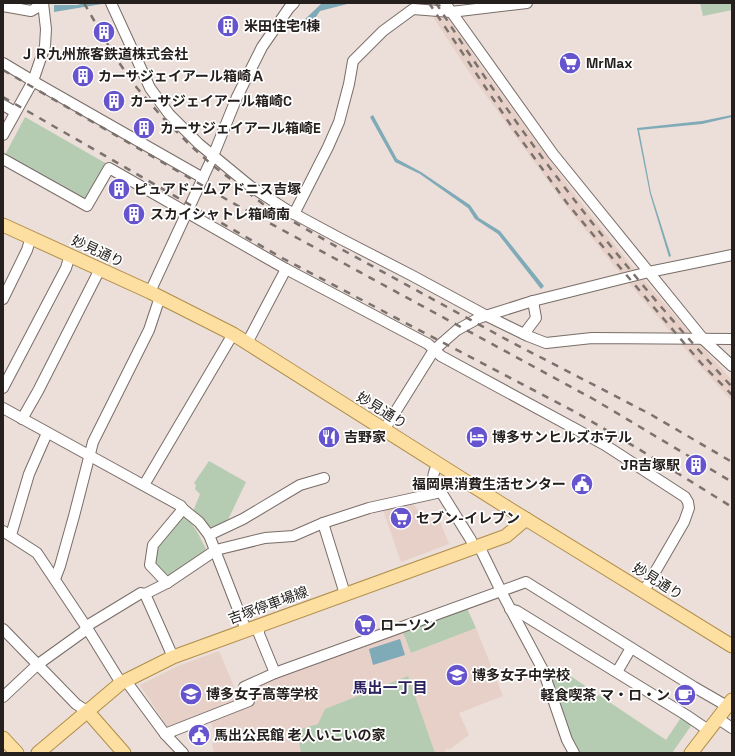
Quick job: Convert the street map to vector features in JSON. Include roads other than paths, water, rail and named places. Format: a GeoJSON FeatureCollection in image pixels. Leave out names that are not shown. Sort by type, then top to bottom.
{"type":"FeatureCollection","features":[{"type":"Feature","properties":{"kind":"main road","name":"妙見通り"},"geometry":{"type":"LineString","coordinates":[[4,227],[155,294],[233,334],[438,464],[732,646]]}},
{"type":"Feature","properties":{"kind":"main road","name":"吉塚停車場線"},"geometry":{"type":"LineString","coordinates":[[38,753],[124,682],[174,657],[506,536],[526,518]]}},
{"type":"Feature","properties":{"kind":"main road"},"geometry":{"type":"LineString","coordinates":[[691,753],[730,703]]}},
{"type":"Feature","properties":{"kind":"main road"},"geometry":{"type":"LineString","coordinates":[[88,712],[124,753]]}},
{"type":"Feature","properties":{"kind":"main road"},"geometry":{"type":"LineString","coordinates":[[3,738],[17,753]]}},
{"type":"Feature","properties":{"kind":"street"},"geometry":{"type":"LineString","coordinates":[[3,6],[30,12],[38,7],[37,3]]}},
{"type":"Feature","properties":{"kind":"street"},"geometry":{"type":"LineString","coordinates":[[3,135],[33,81],[45,46],[46,29],[43,3]]}},
{"type":"Feature","properties":{"kind":"street"},"geometry":{"type":"LineString","coordinates":[[111,3],[150,88],[169,114],[213,156],[250,186],[294,214],[485,315],[546,343],[592,338],[732,339]]}},
{"type":"Feature","properties":{"kind":"street"},"geometry":{"type":"LineString","coordinates":[[294,214],[339,122],[349,84],[353,61],[383,31],[413,8],[448,8],[527,3]]}},
{"type":"Feature","properties":{"kind":"street"},"geometry":{"type":"LineString","coordinates":[[55,579],[62,559],[92,442],[149,330],[155,294],[187,212],[213,156],[237,97],[262,47],[288,5]]}},
{"type":"Feature","properties":{"kind":"street"},"geometry":{"type":"LineString","coordinates":[[448,8],[553,154],[704,340],[732,366]]}},
{"type":"Feature","properties":{"kind":"street"},"geometry":{"type":"LineString","coordinates":[[3,63],[203,178]]}},
{"type":"Feature","properties":{"kind":"street"},"geometry":{"type":"LineString","coordinates":[[3,106],[15,112]]}},
{"type":"Feature","properties":{"kind":"street"},"geometry":{"type":"LineString","coordinates":[[3,159],[87,206],[109,168],[286,269],[428,344],[440,356],[605,446],[685,497],[689,508],[684,522],[644,591]]}},
{"type":"Feature","properties":{"kind":"street"},"geometry":{"type":"LineString","coordinates":[[3,299],[27,250],[31,238]]}},
{"type":"Feature","properties":{"kind":"street"},"geometry":{"type":"LineString","coordinates":[[3,388],[66,268],[70,255]]}},
{"type":"Feature","properties":{"kind":"street"},"geometry":{"type":"LineString","coordinates":[[384,430],[434,350],[458,330],[485,315],[533,301],[649,272],[732,255]]}},
{"type":"Feature","properties":{"kind":"street"},"geometry":{"type":"LineString","coordinates":[[22,419],[38,391],[100,269]]}},
{"type":"Feature","properties":{"kind":"street"},"geometry":{"type":"LineString","coordinates":[[247,343],[286,269]]}},
{"type":"Feature","properties":{"kind":"street"},"geometry":{"type":"LineString","coordinates":[[524,334],[536,318],[533,301]]}},
{"type":"Feature","properties":{"kind":"street"},"geometry":{"type":"LineString","coordinates":[[144,485],[233,334]]}},
{"type":"Feature","properties":{"kind":"street"},"geometry":{"type":"LineString","coordinates":[[3,408],[181,506],[199,522],[210,535],[246,630]]}},
{"type":"Feature","properties":{"kind":"street"},"geometry":{"type":"LineString","coordinates":[[47,433],[29,474],[7,533],[37,553],[124,682],[165,734],[183,753]]}},
{"type":"Feature","properties":{"kind":"street"},"geometry":{"type":"LineString","coordinates":[[438,464],[433,473],[433,477],[471,540],[477,547],[543,670],[567,740],[574,753]]}},
{"type":"Feature","properties":{"kind":"street"},"geometry":{"type":"LineString","coordinates":[[210,535],[243,519],[300,485],[324,478]]}},
{"type":"Feature","properties":{"kind":"street"},"geometry":{"type":"LineString","coordinates":[[3,698],[38,665],[83,632],[90,624],[140,593],[146,594],[167,583],[216,550],[265,538],[293,536],[323,523],[369,508],[441,492]]}},
{"type":"Feature","properties":{"kind":"street"},"geometry":{"type":"LineString","coordinates":[[167,583],[150,565],[153,545],[183,509]]}},
{"type":"Feature","properties":{"kind":"street"},"geometry":{"type":"LineString","coordinates":[[323,523],[345,594]]}},
{"type":"Feature","properties":{"kind":"street"},"geometry":{"type":"LineString","coordinates":[[165,734],[249,700],[244,687],[275,673],[526,582],[694,687],[730,703]]}},
{"type":"Feature","properties":{"kind":"street"},"geometry":{"type":"LineString","coordinates":[[146,594],[174,657]]}},
{"type":"Feature","properties":{"kind":"street"},"geometry":{"type":"LineString","coordinates":[[510,609],[617,672],[708,730]]}},
{"type":"Feature","properties":{"kind":"street"},"geometry":{"type":"LineString","coordinates":[[259,626],[259,634],[275,673]]}},
{"type":"Feature","properties":{"kind":"street"},"geometry":{"type":"LineString","coordinates":[[3,629],[76,704],[88,712]]}},
{"type":"Feature","properties":{"kind":"street"},"geometry":{"type":"LineString","coordinates":[[617,672],[631,648]]}},
{"type":"Feature","properties":{"kind":"street"},"geometry":{"type":"LineString","coordinates":[[718,718],[732,728]]}},
{"type":"Feature","properties":{"kind":"water"},"geometry":{"type":"Polygon","coordinates":[[[84,3],[108,3],[54,12],[54,5],[77,5],[84,3]]]}},
{"type":"Feature","properties":{"kind":"water"},"geometry":{"type":"Polygon","coordinates":[[[324,3],[351,3],[320,11],[307,30],[294,26],[297,21],[303,21],[324,3]]]}},
{"type":"Feature","properties":{"kind":"water"},"geometry":{"type":"Polygon","coordinates":[[[373,115],[397,159],[421,172],[470,205],[479,218],[500,231],[544,286],[541,289],[498,234],[475,219],[468,208],[420,174],[395,162],[370,117],[373,115]]]}},
{"type":"Feature","properties":{"kind":"water"},"geometry":{"type":"Polygon","coordinates":[[[732,115],[732,117],[702,124],[639,130],[651,193],[671,256],[669,257],[650,194],[637,128],[702,121],[732,115]]]}},
{"type":"Feature","properties":{"kind":"water"},"geometry":{"type":"Polygon","coordinates":[[[400,639],[405,655],[373,665],[369,649],[400,639]]]}},
{"type":"Feature","properties":{"kind":"railway"},"geometry":{"type":"LineString","coordinates":[[84,3],[115,57],[137,88],[163,118],[211,164],[263,204],[330,243],[511,342],[650,414],[732,462]]}},
{"type":"Feature","properties":{"kind":"railway"},"geometry":{"type":"LineString","coordinates":[[429,3],[512,127],[567,203],[701,363],[732,395]]}},
{"type":"Feature","properties":{"kind":"railway"},"geometry":{"type":"LineString","coordinates":[[436,3],[504,104],[576,202],[652,296],[732,387]]}},
{"type":"Feature","properties":{"kind":"railway"},"geometry":{"type":"LineString","coordinates":[[3,70],[231,202],[595,400],[732,482]]}},
{"type":"Feature","properties":{"kind":"railway"},"geometry":{"type":"LineString","coordinates":[[3,97],[284,259],[577,413],[732,507]]}},
{"type":"Feature","properties":{"kind":"place","name":"米田住宅1棟"},"geometry":{"type":"Point","coordinates":[228,26]}},
{"type":"Feature","properties":{"kind":"place","name":"ＪＲ九州旅客鉄道株式会社"},"geometry":{"type":"Point","coordinates":[104,32]}},
{"type":"Feature","properties":{"kind":"place","name":"MrMax"},"geometry":{"type":"Point","coordinates":[570,63]}},
{"type":"Feature","properties":{"kind":"place","name":"カーサジェイアール箱崎Ａ"},"geometry":{"type":"Point","coordinates":[83,76]}},
{"type":"Feature","properties":{"kind":"place","name":"カーサジェイアール箱崎C"},"geometry":{"type":"Point","coordinates":[114,101]}},
{"type":"Feature","properties":{"kind":"place","name":"カーサジェイアール箱崎E"},"geometry":{"type":"Point","coordinates":[144,128]}},
{"type":"Feature","properties":{"kind":"place","name":"ピュアドームアドニス吉塚"},"geometry":{"type":"Point","coordinates":[119,189]}},
{"type":"Feature","properties":{"kind":"place","name":"スカイシャトレ箱崎南"},"geometry":{"type":"Point","coordinates":[134,214]}},
{"type":"Feature","properties":{"kind":"place","name":"吉野家"},"geometry":{"type":"Point","coordinates":[329,437]}},
{"type":"Feature","properties":{"kind":"place","name":"博多サンヒルズホテル"},"geometry":{"type":"Point","coordinates":[477,437]}},
{"type":"Feature","properties":{"kind":"place","name":"JR吉塚駅"},"geometry":{"type":"Point","coordinates":[696,465]}},
{"type":"Feature","properties":{"kind":"place","name":"福岡県消費生活センター"},"geometry":{"type":"Point","coordinates":[582,484]}},
{"type":"Feature","properties":{"kind":"place","name":"セブン-イレブン"},"geometry":{"type":"Point","coordinates":[401,518]}},
{"type":"Feature","properties":{"kind":"place","name":"ローソン"},"geometry":{"type":"Point","coordinates":[365,625]}},
{"type":"Feature","properties":{"kind":"place","name":"博多女子中学校"},"geometry":{"type":"Point","coordinates":[457,675]}},
{"type":"Feature","properties":{"kind":"place","name":"博多女子高等学校"},"geometry":{"type":"Point","coordinates":[191,694]}},
{"type":"Feature","properties":{"kind":"place","name":"軽食喫茶 マ・ロ・ン"},"geometry":{"type":"Point","coordinates":[685,695]}},
{"type":"Feature","properties":{"kind":"place","name":"馬出公民館 老人いこいの家"},"geometry":{"type":"Point","coordinates":[199,735]}},
{"type":"Feature","properties":{"kind":"district","name":"馬出一丁目"},"geometry":{"type":"Point","coordinates":[390,688]}}]}
